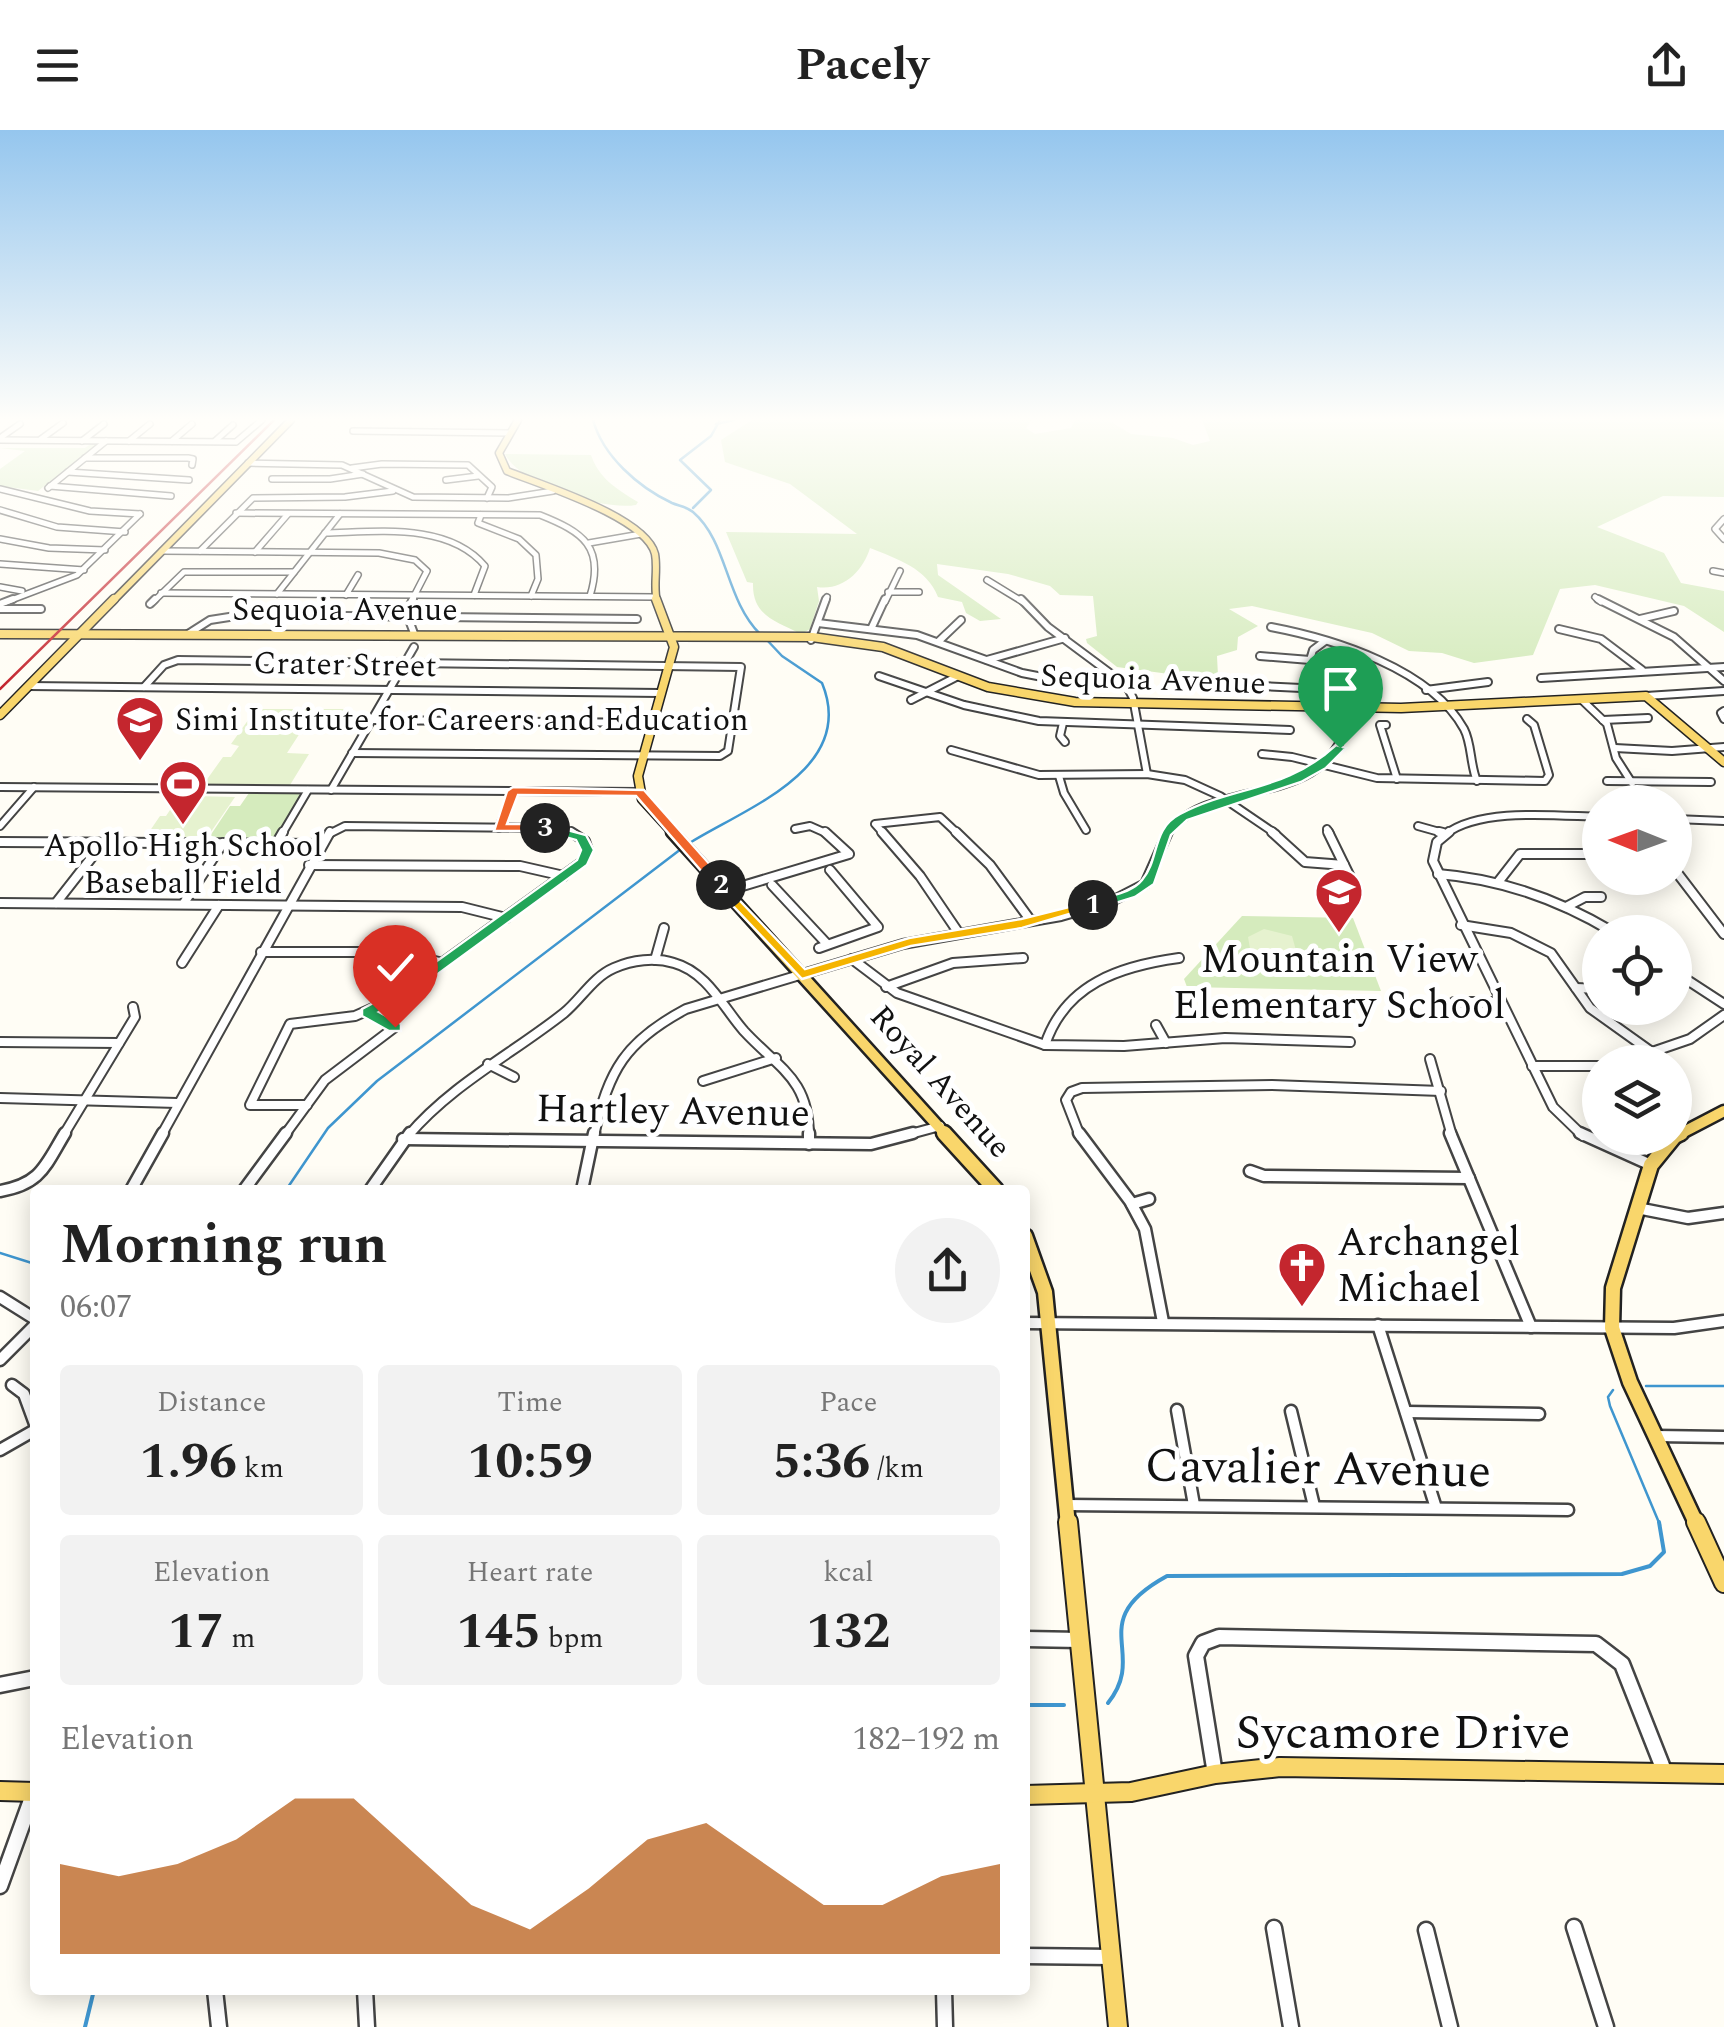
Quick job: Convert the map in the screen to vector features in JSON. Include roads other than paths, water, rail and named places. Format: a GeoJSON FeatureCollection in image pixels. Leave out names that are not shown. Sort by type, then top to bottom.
{"type":"FeatureCollection","features":[{"type":"Feature","properties":{"kind":"main road"},"geometry":{"type":"LineString","coordinates":[[0,715],[204,509]]}},
{"type":"Feature","properties":{"kind":"main road"},"geometry":{"type":"LineString","coordinates":[[599,509],[641,534],[657,559],[655,597],[674,647],[638,776],[640,792]]}},
{"type":"Feature","properties":{"kind":"main road","name":"Sequoia Avenue"},"geometry":{"type":"LineString","coordinates":[[0,634],[812,639],[880,650],[1028,700],[1134,706],[1446,708],[1646,696]]}},
{"type":"Feature","properties":{"kind":"main road"},"geometry":{"type":"LineString","coordinates":[[1646,696],[1724,762]]}},
{"type":"Feature","properties":{"kind":"main road","name":"Royal Avenue"},"geometry":{"type":"LineString","coordinates":[[640,792],[992,1185]]}},
{"type":"Feature","properties":{"kind":"main road"},"geometry":{"type":"LineString","coordinates":[[1692,1128],[1724,1112]]}},
{"type":"Feature","properties":{"kind":"main road"},"geometry":{"type":"LineString","coordinates":[[1659,1155],[1651,1165],[1613,1288],[1612,1328],[1626,1372],[1724,1583]]}},
{"type":"Feature","properties":{"kind":"main road"},"geometry":{"type":"LineString","coordinates":[[1030,1250],[1045,1292],[1118,2027]]}},
{"type":"Feature","properties":{"kind":"main road","name":"Sycamore Drive"},"geometry":{"type":"LineString","coordinates":[[1030,1795],[1095,1795],[1280,1767],[1724,1774]]}},
{"type":"Feature","properties":{"kind":"main road"},"geometry":{"type":"LineString","coordinates":[[0,1791],[30,1792]]}},
{"type":"Feature","properties":{"kind":"street"},"geometry":{"type":"LineString","coordinates":[[0,606],[25,592],[65,581],[84,570],[140,514],[85,509]]}},
{"type":"Feature","properties":{"kind":"street"},"geometry":{"type":"LineString","coordinates":[[200,551],[241,509]]}},
{"type":"Feature","properties":{"kind":"street"},"geometry":{"type":"LineString","coordinates":[[0,510],[56,526],[125,532]]}},
{"type":"Feature","properties":{"kind":"street"},"geometry":{"type":"LineString","coordinates":[[236,513],[543,516],[574,531],[589,544],[599,566],[590,596]]}},
{"type":"Feature","properties":{"kind":"street"},"geometry":{"type":"LineString","coordinates":[[255,552],[288,514]]}},
{"type":"Feature","properties":{"kind":"street"},"geometry":{"type":"LineString","coordinates":[[277,594],[340,514]]}},
{"type":"Feature","properties":{"kind":"street"},"geometry":{"type":"LineString","coordinates":[[481,515],[478,523],[517,538],[537,554],[541,572],[531,596]]}},
{"type":"Feature","properties":{"kind":"street"},"geometry":{"type":"LineString","coordinates":[[1721,522],[1717,533],[1724,539]]}},
{"type":"Feature","properties":{"kind":"street"},"geometry":{"type":"LineString","coordinates":[[325,533],[408,534],[463,546],[478,555],[485,566],[474,596]]}},
{"type":"Feature","properties":{"kind":"street"},"geometry":{"type":"LineString","coordinates":[[589,544],[641,534]]}},
{"type":"Feature","properties":{"kind":"street"},"geometry":{"type":"LineString","coordinates":[[0,539],[50,548],[106,550]]}},
{"type":"Feature","properties":{"kind":"street"},"geometry":{"type":"LineString","coordinates":[[162,551],[390,554],[415,560],[425,567],[427,575],[406,616],[415,636]]}},
{"type":"Feature","properties":{"kind":"street"},"geometry":{"type":"LineString","coordinates":[[0,564],[84,570]]}},
{"type":"Feature","properties":{"kind":"street"},"geometry":{"type":"LineString","coordinates":[[872,627],[884,612],[890,581],[900,571]]}},
{"type":"Feature","properties":{"kind":"street"},"geometry":{"type":"LineString","coordinates":[[1713,571],[1724,573]]}},
{"type":"Feature","properties":{"kind":"street"},"geometry":{"type":"LineString","coordinates":[[150,604],[178,575],[188,572],[294,572]]}},
{"type":"Feature","properties":{"kind":"street"},"geometry":{"type":"LineString","coordinates":[[346,595],[358,575]]}},
{"type":"Feature","properties":{"kind":"street"},"geometry":{"type":"LineString","coordinates":[[988,580],[1018,596],[1121,680],[1134,706],[1147,774]]}},
{"type":"Feature","properties":{"kind":"street"},"geometry":{"type":"LineString","coordinates":[[0,587],[25,592]]}},
{"type":"Feature","properties":{"kind":"street"},"geometry":{"type":"LineString","coordinates":[[888,592],[920,592]]}},
{"type":"Feature","properties":{"kind":"street"},"geometry":{"type":"LineString","coordinates":[[161,593],[655,597]]}},
{"type":"Feature","properties":{"kind":"street"},"geometry":{"type":"LineString","coordinates":[[1596,596],[1674,637],[1724,681]]}},
{"type":"Feature","properties":{"kind":"street"},"geometry":{"type":"LineString","coordinates":[[812,639],[827,598]]}},
{"type":"Feature","properties":{"kind":"street"},"geometry":{"type":"LineString","coordinates":[[0,606],[41,609]]}},
{"type":"Feature","properties":{"kind":"street"},"geometry":{"type":"LineString","coordinates":[[1637,620],[1674,610]]}},
{"type":"Feature","properties":{"kind":"street"},"geometry":{"type":"LineString","coordinates":[[201,615],[210,620]]}},
{"type":"Feature","properties":{"kind":"street"},"geometry":{"type":"LineString","coordinates":[[188,634],[210,620],[242,615],[638,619]]}},
{"type":"Feature","properties":{"kind":"street"},"geometry":{"type":"LineString","coordinates":[[939,641],[961,620]]}},
{"type":"Feature","properties":{"kind":"street"},"geometry":{"type":"LineString","coordinates":[[818,623],[872,627],[939,641],[1030,676],[1068,682]]}},
{"type":"Feature","properties":{"kind":"street"},"geometry":{"type":"LineString","coordinates":[[1271,627],[1371,657],[1426,690],[1463,728],[1468,760],[1478,780]]}},
{"type":"Feature","properties":{"kind":"street"},"geometry":{"type":"LineString","coordinates":[[1560,630],[1601,639],[1644,671]]}},
{"type":"Feature","properties":{"kind":"street"},"geometry":{"type":"LineString","coordinates":[[987,660],[1065,638]]}},
{"type":"Feature","properties":{"kind":"street"},"geometry":{"type":"LineString","coordinates":[[583,1185],[610,1074],[626,1047],[663,1020],[875,952],[958,932],[1031,921],[1119,898],[1139,889],[1155,873],[1160,842],[1172,826],[1195,810],[1296,780],[1322,765],[1342,742],[1310,660],[1312,650],[1324,641]]}},
{"type":"Feature","properties":{"kind":"street"},"geometry":{"type":"LineString","coordinates":[[332,790],[414,647]]}},
{"type":"Feature","properties":{"kind":"street"},"geometry":{"type":"LineString","coordinates":[[1260,656],[1310,660]]}},
{"type":"Feature","properties":{"kind":"street"},"geometry":{"type":"LineString","coordinates":[[144,687],[164,665],[178,660],[738,666],[726,753],[352,753]]}},
{"type":"Feature","properties":{"kind":"street"},"geometry":{"type":"LineString","coordinates":[[1542,678],[1724,667]]}},
{"type":"Feature","properties":{"kind":"street"},"geometry":{"type":"LineString","coordinates":[[879,676],[982,710],[1063,723],[1290,730]]}},
{"type":"Feature","properties":{"kind":"street"},"geometry":{"type":"LineString","coordinates":[[911,700],[955,677]]}},
{"type":"Feature","properties":{"kind":"street"},"geometry":{"type":"LineString","coordinates":[[1175,682],[1322,690],[1365,687]]}},
{"type":"Feature","properties":{"kind":"street"},"geometry":{"type":"LineString","coordinates":[[1426,690],[1488,682]]}},
{"type":"Feature","properties":{"kind":"street","name":"Crater Street"},"geometry":{"type":"LineString","coordinates":[[29,686],[660,693]]}},
{"type":"Feature","properties":{"kind":"street","name":"Sequoia Avenue"},"geometry":{"type":"LineString","coordinates":[[1646,696],[1724,690]]}},
{"type":"Feature","properties":{"kind":"street"},"geometry":{"type":"LineString","coordinates":[[1582,700],[1604,720],[1616,758],[1632,783]]}},
{"type":"Feature","properties":{"kind":"street"},"geometry":{"type":"LineString","coordinates":[[1724,711],[1720,713],[1724,719]]}},
{"type":"Feature","properties":{"kind":"street"},"geometry":{"type":"LineString","coordinates":[[1604,720],[1648,718]]}},
{"type":"Feature","properties":{"kind":"street"},"geometry":{"type":"LineString","coordinates":[[1262,754],[1357,775],[1397,779],[1549,779],[1534,725],[1528,719]]}},
{"type":"Feature","properties":{"kind":"street"},"geometry":{"type":"LineString","coordinates":[[371,720],[652,722]]}},
{"type":"Feature","properties":{"kind":"street"},"geometry":{"type":"LineString","coordinates":[[1063,723],[1060,736],[1065,742]]}},
{"type":"Feature","properties":{"kind":"street"},"geometry":{"type":"LineString","coordinates":[[1386,725],[1380,725],[1397,779]]}},
{"type":"Feature","properties":{"kind":"street"},"geometry":{"type":"LineString","coordinates":[[1615,748],[1672,752],[1724,747]]}},
{"type":"Feature","properties":{"kind":"street"},"geometry":{"type":"LineString","coordinates":[[951,750],[1017,771],[1059,776],[1147,774],[1185,780],[1226,800],[1282,838],[1305,862],[1344,866]]}},
{"type":"Feature","properties":{"kind":"street"},"geometry":{"type":"LineString","coordinates":[[1059,776],[1064,793],[1086,830]]}},
{"type":"Feature","properties":{"kind":"street"},"geometry":{"type":"LineString","coordinates":[[1607,782],[1711,782]]}},
{"type":"Feature","properties":{"kind":"street"},"geometry":{"type":"LineString","coordinates":[[0,787],[640,792]]}},
{"type":"Feature","properties":{"kind":"street"},"geometry":{"type":"LineString","coordinates":[[0,826],[34,787]]}},
{"type":"Feature","properties":{"kind":"street"},"geometry":{"type":"LineString","coordinates":[[276,844],[308,790]]}},
{"type":"Feature","properties":{"kind":"street"},"geometry":{"type":"LineString","coordinates":[[498,828],[513,791]]}},
{"type":"Feature","properties":{"kind":"street"},"geometry":{"type":"LineString","coordinates":[[958,932],[920,876],[875,824],[937,816],[990,866],[1031,921]]}},
{"type":"Feature","properties":{"kind":"street"},"geometry":{"type":"LineString","coordinates":[[1582,817],[1490,818],[1464,823],[1443,834],[1432,852],[1461,925],[1553,1107],[1570,1127],[1599,1145],[1651,1165]]}},
{"type":"Feature","properties":{"kind":"street"},"geometry":{"type":"LineString","coordinates":[[1692,820],[1724,821]]}},
{"type":"Feature","properties":{"kind":"street"},"geometry":{"type":"LineString","coordinates":[[726,890],[849,854],[816,826],[794,829]]}},
{"type":"Feature","properties":{"kind":"street"},"geometry":{"type":"LineString","coordinates":[[1418,826],[1443,834]]}},
{"type":"Feature","properties":{"kind":"street"},"geometry":{"type":"LineString","coordinates":[[134,1185],[309,865],[336,828],[555,828],[582,838],[587,855],[564,876],[367,1012],[290,1024],[250,1105],[307,1105]]}},
{"type":"Feature","properties":{"kind":"street"},"geometry":{"type":"LineString","coordinates":[[1327,829],[1352,881]]}},
{"type":"Feature","properties":{"kind":"street"},"geometry":{"type":"LineString","coordinates":[[0,842],[321,844]]}},
{"type":"Feature","properties":{"kind":"street"},"geometry":{"type":"LineString","coordinates":[[56,903],[103,842]]}},
{"type":"Feature","properties":{"kind":"street"},"geometry":{"type":"LineString","coordinates":[[184,903],[223,843]]}},
{"type":"Feature","properties":{"kind":"street"},"geometry":{"type":"LineString","coordinates":[[1498,881],[1520,854],[1582,854]]}},
{"type":"Feature","properties":{"kind":"street"},"geometry":{"type":"LineString","coordinates":[[309,865],[520,866],[564,876]]}},
{"type":"Feature","properties":{"kind":"street"},"geometry":{"type":"LineString","coordinates":[[772,885],[823,946],[878,927],[830,870]]}},
{"type":"Feature","properties":{"kind":"street"},"geometry":{"type":"LineString","coordinates":[[1438,874],[1498,881],[1582,915]]}},
{"type":"Feature","properties":{"kind":"street"},"geometry":{"type":"LineString","coordinates":[[1692,892],[1724,934]]}},
{"type":"Feature","properties":{"kind":"street"},"geometry":{"type":"LineString","coordinates":[[1566,907],[1585,897],[1601,897]]}},
{"type":"Feature","properties":{"kind":"street"},"geometry":{"type":"LineString","coordinates":[[0,903],[462,907],[506,918]]}},
{"type":"Feature","properties":{"kind":"street"},"geometry":{"type":"LineString","coordinates":[[182,963],[218,904]]}},
{"type":"Feature","properties":{"kind":"street"},"geometry":{"type":"LineString","coordinates":[[1461,925],[1500,930],[1537,944],[1560,962],[1601,1017],[1641,1045]]}},
{"type":"Feature","properties":{"kind":"street"},"geometry":{"type":"LineString","coordinates":[[655,960],[664,928]]}},
{"type":"Feature","properties":{"kind":"street"},"geometry":{"type":"LineString","coordinates":[[858,934],[875,952]]}},
{"type":"Feature","properties":{"kind":"street"},"geometry":{"type":"LineString","coordinates":[[261,952],[398,952],[443,963]]}},
{"type":"Feature","properties":{"kind":"street"},"geometry":{"type":"LineString","coordinates":[[886,987],[957,962],[1004,956],[1023,958]]}},
{"type":"Feature","properties":{"kind":"street"},"geometry":{"type":"LineString","coordinates":[[1045,1045],[1048,1026],[1060,1009],[1108,974],[1135,964],[1179,958]]}},
{"type":"Feature","properties":{"kind":"street"},"geometry":{"type":"LineString","coordinates":[[852,959],[886,987],[1045,1045],[1225,1038],[1350,1042]]}},
{"type":"Feature","properties":{"kind":"street"},"geometry":{"type":"LineString","coordinates":[[373,1185],[403,1140],[442,1099],[564,1012],[605,972],[628,963],[655,960],[690,970],[746,1033],[776,1058],[808,1100],[809,1144]]}},
{"type":"Feature","properties":{"kind":"street"},"geometry":{"type":"LineString","coordinates":[[1692,983],[1724,1004]]}},
{"type":"Feature","properties":{"kind":"street"},"geometry":{"type":"LineString","coordinates":[[1576,988],[1582,988]]}},
{"type":"Feature","properties":{"kind":"street"},"geometry":{"type":"LineString","coordinates":[[1454,1002],[1500,1002]]}},
{"type":"Feature","properties":{"kind":"street"},"geometry":{"type":"LineString","coordinates":[[0,1191],[19,1189],[38,1177],[135,1017],[133,1007]]}},
{"type":"Feature","properties":{"kind":"street"},"geometry":{"type":"LineString","coordinates":[[247,1185],[332,1074],[395,1027],[367,1012]]}},
{"type":"Feature","properties":{"kind":"street"},"geometry":{"type":"LineString","coordinates":[[1672,1045],[1707,1030],[1724,1015]]}},
{"type":"Feature","properties":{"kind":"street"},"geometry":{"type":"LineString","coordinates":[[1156,1025],[1166,1043]]}},
{"type":"Feature","properties":{"kind":"street"},"geometry":{"type":"LineString","coordinates":[[0,1042],[118,1044]]}},
{"type":"Feature","properties":{"kind":"street"},"geometry":{"type":"LineString","coordinates":[[702,1081],[776,1058]]}},
{"type":"Feature","properties":{"kind":"street"},"geometry":{"type":"LineString","coordinates":[[1430,1059],[1441,1091],[1443,1115],[1531,1327]]}},
{"type":"Feature","properties":{"kind":"street"},"geometry":{"type":"LineString","coordinates":[[488,1064],[514,1077]]}},
{"type":"Feature","properties":{"kind":"street"},"geometry":{"type":"LineString","coordinates":[[1532,1066],[1582,1066]]}},
{"type":"Feature","properties":{"kind":"street"},"geometry":{"type":"LineString","coordinates":[[1162,1322],[1148,1236],[1132,1204],[1080,1140],[1066,1100],[1076,1090],[1272,1085],[1441,1091]]}},
{"type":"Feature","properties":{"kind":"street"},"geometry":{"type":"LineString","coordinates":[[0,1098],[176,1103]]}},
{"type":"Feature","properties":{"kind":"street","name":"Hartley Avenue"},"geometry":{"type":"LineString","coordinates":[[403,1140],[871,1144],[940,1126]]}},
{"type":"Feature","properties":{"kind":"street"},"geometry":{"type":"LineString","coordinates":[[1250,1170],[1264,1176],[1469,1178]]}},
{"type":"Feature","properties":{"kind":"street"},"geometry":{"type":"LineString","coordinates":[[1132,1204],[1149,1200]]}},
{"type":"Feature","properties":{"kind":"street"},"geometry":{"type":"LineString","coordinates":[[1637,1208],[1688,1218],[1724,1213]]}},
{"type":"Feature","properties":{"kind":"street"},"geometry":{"type":"LineString","coordinates":[[0,1297],[30,1318]]}},
{"type":"Feature","properties":{"kind":"street"},"geometry":{"type":"LineString","coordinates":[[1030,1323],[1612,1328],[1695,1327],[1724,1322]]}},
{"type":"Feature","properties":{"kind":"street"},"geometry":{"type":"LineString","coordinates":[[1378,1325],[1436,1508]]}},
{"type":"Feature","properties":{"kind":"street"},"geometry":{"type":"LineString","coordinates":[[0,1360],[30,1327]]}},
{"type":"Feature","properties":{"kind":"street"},"geometry":{"type":"LineString","coordinates":[[12,1385],[24,1394],[30,1412]]}},
{"type":"Feature","properties":{"kind":"street"},"geometry":{"type":"LineString","coordinates":[[1177,1410],[1194,1505]]}},
{"type":"Feature","properties":{"kind":"street"},"geometry":{"type":"LineString","coordinates":[[1291,1412],[1314,1506]]}},
{"type":"Feature","properties":{"kind":"street"},"geometry":{"type":"LineString","coordinates":[[1406,1412],[1539,1414]]}},
{"type":"Feature","properties":{"kind":"street"},"geometry":{"type":"LineString","coordinates":[[0,1450],[30,1430]]}},
{"type":"Feature","properties":{"kind":"street"},"geometry":{"type":"LineString","coordinates":[[1656,1436],[1724,1437]]}},
{"type":"Feature","properties":{"kind":"street","name":"Cavalier Avenue"},"geometry":{"type":"LineString","coordinates":[[1066,1505],[1568,1510]]}},
{"type":"Feature","properties":{"kind":"street"},"geometry":{"type":"LineString","coordinates":[[1215,1774],[1196,1656],[1203,1642],[1218,1637],[1596,1644],[1622,1664],[1665,1773]]}},
{"type":"Feature","properties":{"kind":"street"},"geometry":{"type":"LineString","coordinates":[[1030,1639],[1080,1640]]}},
{"type":"Feature","properties":{"kind":"street"},"geometry":{"type":"LineString","coordinates":[[0,1685],[30,1679]]}},
{"type":"Feature","properties":{"kind":"street"},"geometry":{"type":"LineString","coordinates":[[0,1886],[30,1803]]}},
{"type":"Feature","properties":{"kind":"street"},"geometry":{"type":"LineString","coordinates":[[1574,1927],[1606,2027]]}},
{"type":"Feature","properties":{"kind":"street"},"geometry":{"type":"LineString","coordinates":[[1274,1928],[1291,2027]]}},
{"type":"Feature","properties":{"kind":"street"},"geometry":{"type":"LineString","coordinates":[[1426,1930],[1450,2027]]}},
{"type":"Feature","properties":{"kind":"street"},"geometry":{"type":"LineString","coordinates":[[1030,1956],[1111,1958]]}},
{"type":"Feature","properties":{"kind":"street"},"geometry":{"type":"LineString","coordinates":[[216,1995],[219,2027]]}},
{"type":"Feature","properties":{"kind":"street"},"geometry":{"type":"LineString","coordinates":[[365,1995],[367,2027]]}},
{"type":"Feature","properties":{"kind":"street"},"geometry":{"type":"LineString","coordinates":[[944,1995],[945,2027]]}},
{"type":"Feature","properties":{"kind":"waterway"},"geometry":{"type":"LineString","coordinates":[[687,509],[713,539],[740,604],[760,634]]}},
{"type":"Feature","properties":{"kind":"waterway"},"geometry":{"type":"LineString","coordinates":[[688,844],[789,783],[810,763],[824,740],[829,713],[822,683],[782,656],[766,639]]}},
{"type":"Feature","properties":{"kind":"waterway"},"geometry":{"type":"LineString","coordinates":[[289,1185],[328,1128],[377,1081],[681,849]]}},
{"type":"Feature","properties":{"kind":"waterway"},"geometry":{"type":"LineString","coordinates":[[0,1253],[30,1262]]}},
{"type":"Feature","properties":{"kind":"waterway"},"geometry":{"type":"LineString","coordinates":[[1646,1386],[1724,1386]]}},
{"type":"Feature","properties":{"kind":"waterway"},"geometry":{"type":"LineString","coordinates":[[1613,1390],[1608,1397],[1610,1406],[1659,1523]]}},
{"type":"Feature","properties":{"kind":"waterway"},"geometry":{"type":"LineString","coordinates":[[1108,1703],[1119,1685],[1123,1668],[1122,1623],[1128,1608],[1167,1576],[1622,1574],[1650,1566],[1664,1552],[1659,1523]]}},
{"type":"Feature","properties":{"kind":"waterway"},"geometry":{"type":"LineString","coordinates":[[1030,1705],[1064,1705]]}},
{"type":"Feature","properties":{"kind":"waterway"},"geometry":{"type":"LineString","coordinates":[[85,2027],[93,1995]]}},
{"type":"Feature","properties":{"kind":"railway"},"geometry":{"type":"LineString","coordinates":[[0,689],[184,509]]}},
{"type":"Feature","properties":{"kind":"place","name":"Simi Institute for Careers and Education"},"geometry":{"type":"Point","coordinates":[140,762]}},
{"type":"Feature","properties":{"kind":"place","name":"Apollo High School Baseball Field"},"geometry":{"type":"Point","coordinates":[183,826]}},
{"type":"Feature","properties":{"kind":"place","name":"Mountain View Elementary School"},"geometry":{"type":"Point","coordinates":[1339,934]}},
{"type":"Feature","properties":{"kind":"place","name":"Archangel Michael"},"geometry":{"type":"Point","coordinates":[1302,1308]}}]}
